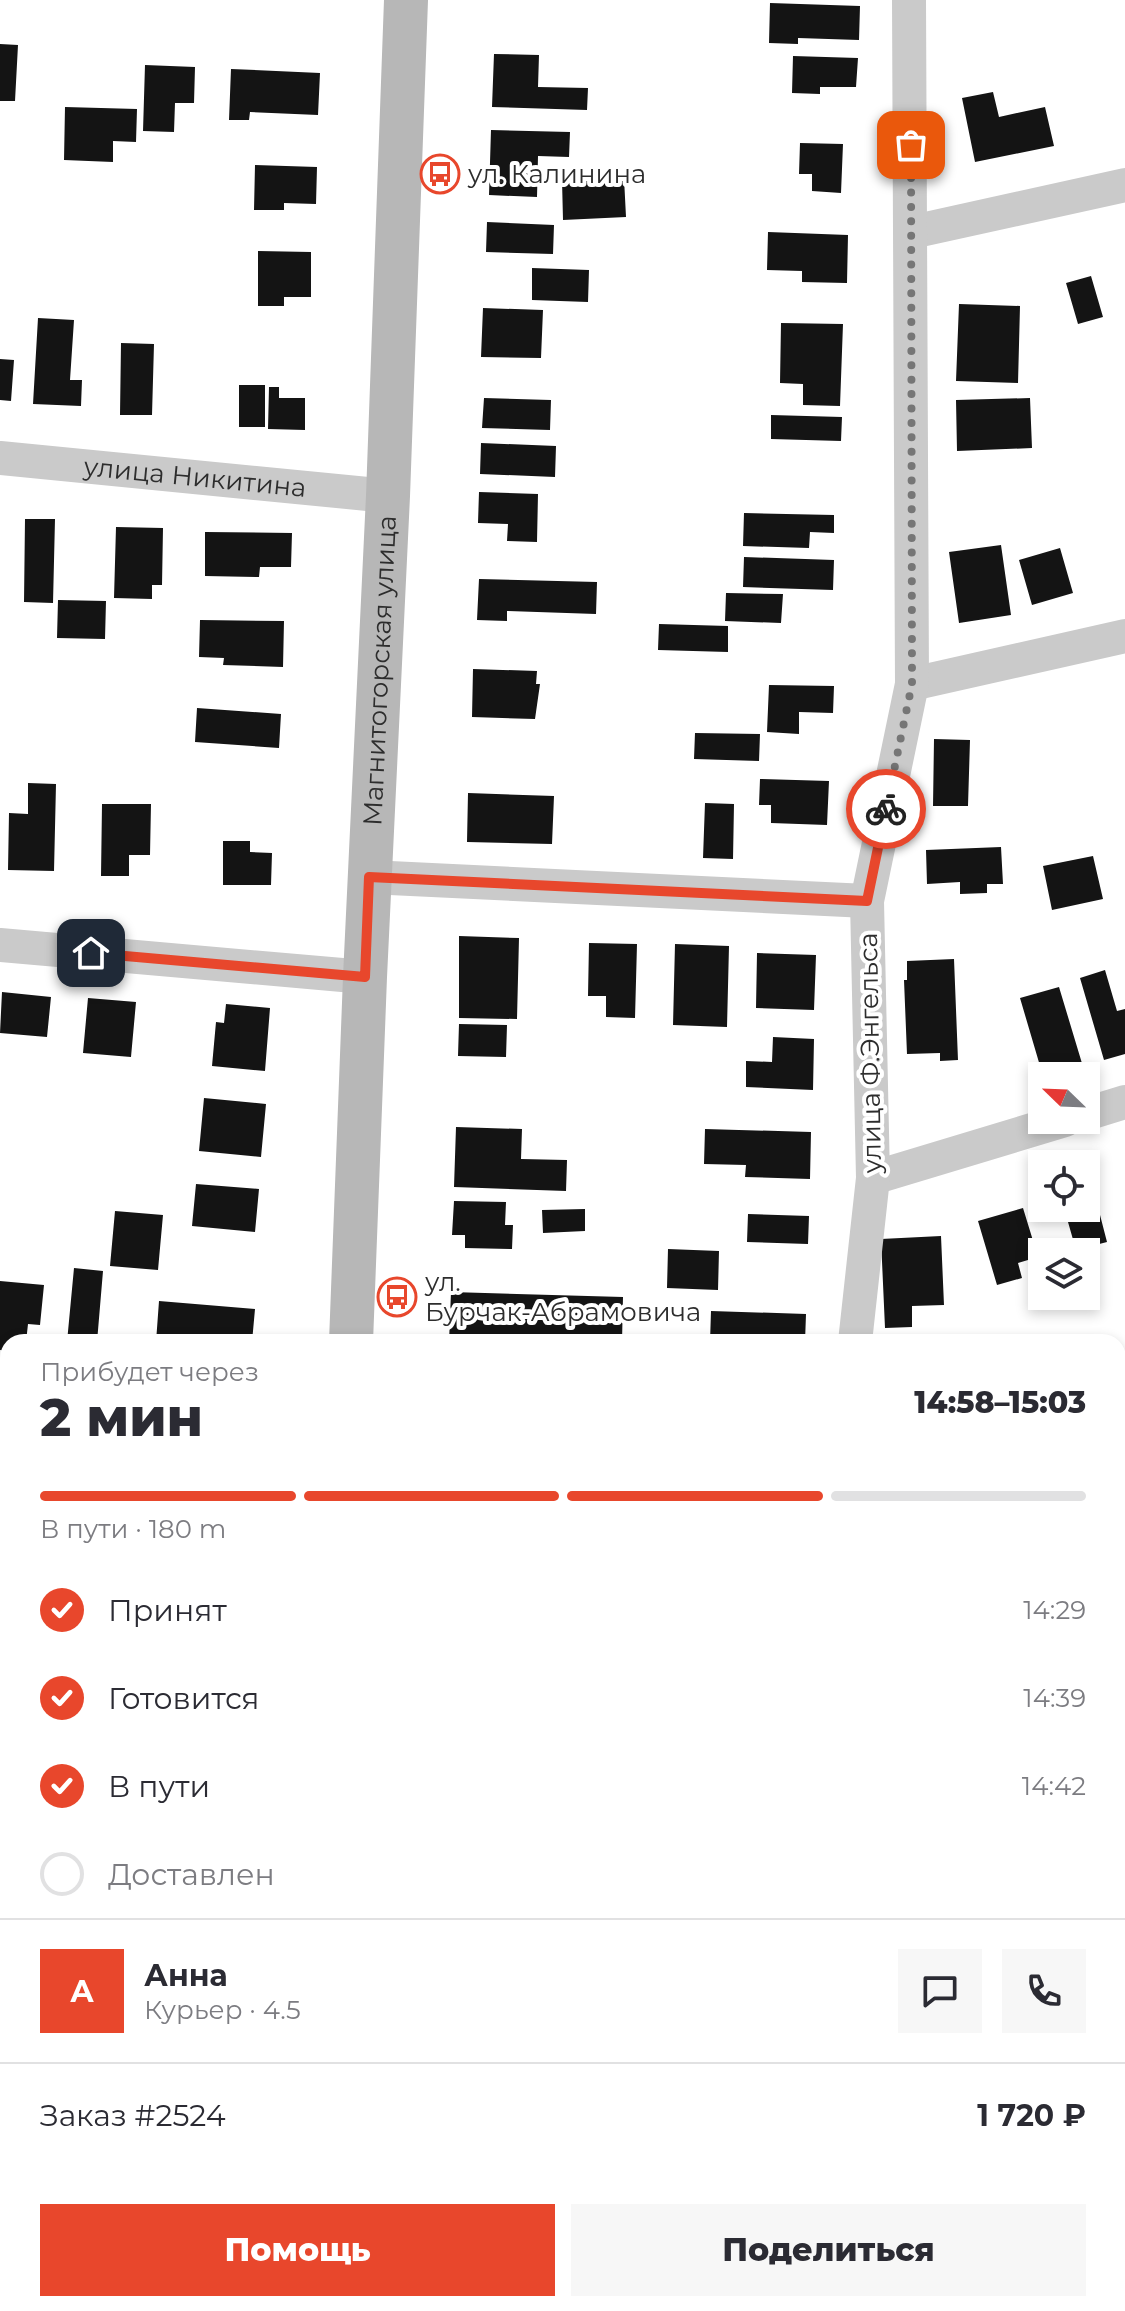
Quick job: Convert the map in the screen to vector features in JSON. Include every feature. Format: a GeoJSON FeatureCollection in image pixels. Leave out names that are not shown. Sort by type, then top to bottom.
{"type":"FeatureCollection","features":[{"type":"Feature","properties":{"kind":"street","name":"Магнитогорская улица"},"geometry":{"type":"LineString","coordinates":[[351,1334],[406,0]]}},
{"type":"Feature","properties":{"kind":"street","name":"улица Ф.Энгельса"},"geometry":{"type":"LineString","coordinates":[[856,1334],[873,1178],[867,901],[912,684],[909,0]]}},
{"type":"Feature","properties":{"kind":"street"},"geometry":{"type":"LineString","coordinates":[[912,232],[1125,185]]}},
{"type":"Feature","properties":{"kind":"street","name":"улица Никитина"},"geometry":{"type":"LineString","coordinates":[[0,458],[388,496]]}},
{"type":"Feature","properties":{"kind":"street"},"geometry":{"type":"LineString","coordinates":[[912,684],[1125,636]]}},
{"type":"Feature","properties":{"kind":"street"},"geometry":{"type":"LineString","coordinates":[[369,877],[867,901]]}},
{"type":"Feature","properties":{"kind":"street"},"geometry":{"type":"LineString","coordinates":[[0,945],[365,977]]}},
{"type":"Feature","properties":{"kind":"street"},"geometry":{"type":"LineString","coordinates":[[1100,1110],[1125,1102]]}},
{"type":"Feature","properties":{"kind":"street"},"geometry":{"type":"LineString","coordinates":[[873,1178],[1028,1131]]}},
{"type":"Feature","properties":{"kind":"building"},"geometry":{"type":"Polygon","coordinates":[[[770,3],[860,6],[859,40],[798,38],[798,44],[769,43],[770,3]]]}},
{"type":"Feature","properties":{"kind":"building"},"geometry":{"type":"Polygon","coordinates":[[[0,44],[18,45],[15,101],[0,101],[0,44]]]}},
{"type":"Feature","properties":{"kind":"building"},"geometry":{"type":"Polygon","coordinates":[[[494,54],[539,55],[538,87],[588,88],[587,110],[492,107],[494,54]]]}},
{"type":"Feature","properties":{"kind":"building"},"geometry":{"type":"Polygon","coordinates":[[[793,56],[858,58],[856,87],[820,87],[820,94],[792,93],[793,56]]]}},
{"type":"Feature","properties":{"kind":"building"},"geometry":{"type":"Polygon","coordinates":[[[145,65],[195,67],[194,103],[175,103],[174,132],[143,131],[145,65]]]}},
{"type":"Feature","properties":{"kind":"building"},"geometry":{"type":"Polygon","coordinates":[[[231,69],[320,73],[318,115],[250,112],[249,120],[229,120],[231,69]]]}},
{"type":"Feature","properties":{"kind":"building"},"geometry":{"type":"Polygon","coordinates":[[[993,92],[999,117],[1045,107],[1054,146],[975,162],[962,98],[993,92]]]}},
{"type":"Feature","properties":{"kind":"building"},"geometry":{"type":"Polygon","coordinates":[[[65,107],[137,109],[136,142],[113,141],[113,162],[64,160],[65,107]]]}},
{"type":"Feature","properties":{"kind":"building"},"geometry":{"type":"Polygon","coordinates":[[[491,130],[570,132],[569,157],[538,156],[537,197],[489,195],[491,130]]]}},
{"type":"Feature","properties":{"kind":"building"},"geometry":{"type":"Polygon","coordinates":[[[800,143],[843,144],[841,193],[812,191],[812,174],[799,174],[800,143]]]}},
{"type":"Feature","properties":{"kind":"building"},"geometry":{"type":"Polygon","coordinates":[[[255,165],[317,167],[316,204],[284,203],[284,210],[254,210],[255,165]]]}},
{"type":"Feature","properties":{"kind":"building"},"geometry":{"type":"Polygon","coordinates":[[[624,178],[626,217],[563,220],[562,180],[624,178]]]}},
{"type":"Feature","properties":{"kind":"building"},"geometry":{"type":"Polygon","coordinates":[[[487,222],[554,225],[553,254],[486,252],[487,222]]]}},
{"type":"Feature","properties":{"kind":"building"},"geometry":{"type":"Polygon","coordinates":[[[768,232],[848,235],[847,283],[802,282],[802,271],[767,270],[768,232]]]}},
{"type":"Feature","properties":{"kind":"building"},"geometry":{"type":"Polygon","coordinates":[[[258,251],[311,252],[311,297],[284,297],[284,306],[258,306],[258,251]]]}},
{"type":"Feature","properties":{"kind":"building"},"geometry":{"type":"Polygon","coordinates":[[[532,268],[589,270],[588,302],[532,300],[532,268]]]}},
{"type":"Feature","properties":{"kind":"building"},"geometry":{"type":"Polygon","coordinates":[[[1091,276],[1103,317],[1078,324],[1066,283],[1091,276]]]}},
{"type":"Feature","properties":{"kind":"building"},"geometry":{"type":"Polygon","coordinates":[[[959,304],[1020,306],[1018,383],[956,381],[959,304]]]}},
{"type":"Feature","properties":{"kind":"building"},"geometry":{"type":"Polygon","coordinates":[[[483,308],[543,310],[541,358],[481,357],[483,308]]]}},
{"type":"Feature","properties":{"kind":"building"},"geometry":{"type":"Polygon","coordinates":[[[38,318],[74,320],[70,380],[82,380],[81,406],[33,404],[38,318]]]}},
{"type":"Feature","properties":{"kind":"building"},"geometry":{"type":"Polygon","coordinates":[[[781,323],[843,324],[840,406],[803,405],[803,384],[780,383],[781,323]]]}},
{"type":"Feature","properties":{"kind":"building"},"geometry":{"type":"Polygon","coordinates":[[[121,343],[154,344],[152,415],[120,415],[121,343]]]}},
{"type":"Feature","properties":{"kind":"building"},"geometry":{"type":"Polygon","coordinates":[[[0,359],[14,360],[11,401],[0,400],[0,359]]]}},
{"type":"Feature","properties":{"kind":"building"},"geometry":{"type":"Polygon","coordinates":[[[239,385],[265,385],[265,427],[239,427],[239,385]]]}},
{"type":"Feature","properties":{"kind":"building"},"geometry":{"type":"Polygon","coordinates":[[[269,387],[279,387],[279,398],[305,398],[305,430],[268,429],[269,387]]]}},
{"type":"Feature","properties":{"kind":"building"},"geometry":{"type":"Polygon","coordinates":[[[484,398],[551,400],[550,430],[482,428],[484,398]]]}},
{"type":"Feature","properties":{"kind":"building"},"geometry":{"type":"Polygon","coordinates":[[[1030,398],[1032,448],[957,451],[956,400],[1030,398]]]}},
{"type":"Feature","properties":{"kind":"building"},"geometry":{"type":"Polygon","coordinates":[[[771,415],[842,417],[841,441],[771,439],[771,415]]]}},
{"type":"Feature","properties":{"kind":"building"},"geometry":{"type":"Polygon","coordinates":[[[481,443],[556,446],[555,477],[480,474],[481,443]]]}},
{"type":"Feature","properties":{"kind":"building"},"geometry":{"type":"Polygon","coordinates":[[[479,492],[538,494],[537,542],[507,541],[508,524],[478,523],[479,492]]]}},
{"type":"Feature","properties":{"kind":"building"},"geometry":{"type":"Polygon","coordinates":[[[744,513],[834,515],[834,533],[810,532],[809,548],[743,546],[744,513]]]}},
{"type":"Feature","properties":{"kind":"building"},"geometry":{"type":"Polygon","coordinates":[[[25,519],[55,519],[53,603],[24,602],[25,519]]]}},
{"type":"Feature","properties":{"kind":"building"},"geometry":{"type":"Polygon","coordinates":[[[116,527],[163,528],[162,585],[152,585],[152,599],[114,598],[116,527]]]}},
{"type":"Feature","properties":{"kind":"building"},"geometry":{"type":"Polygon","coordinates":[[[205,532],[292,533],[291,567],[260,567],[259,577],[205,576],[205,532]]]}},
{"type":"Feature","properties":{"kind":"building"},"geometry":{"type":"Polygon","coordinates":[[[1001,545],[1011,615],[959,623],[949,552],[1001,545]]]}},
{"type":"Feature","properties":{"kind":"building"},"geometry":{"type":"Polygon","coordinates":[[[1060,548],[1073,593],[1032,605],[1019,560],[1060,548]]]}},
{"type":"Feature","properties":{"kind":"building"},"geometry":{"type":"Polygon","coordinates":[[[744,557],[834,560],[833,590],[743,587],[744,557]]]}},
{"type":"Feature","properties":{"kind":"building"},"geometry":{"type":"Polygon","coordinates":[[[479,579],[597,582],[596,614],[507,611],[507,621],[477,620],[479,579]]]}},
{"type":"Feature","properties":{"kind":"building"},"geometry":{"type":"Polygon","coordinates":[[[726,593],[783,594],[781,623],[725,621],[726,593]]]}},
{"type":"Feature","properties":{"kind":"building"},"geometry":{"type":"Polygon","coordinates":[[[58,600],[106,601],[105,639],[57,638],[58,600]]]}},
{"type":"Feature","properties":{"kind":"building"},"geometry":{"type":"Polygon","coordinates":[[[200,620],[284,621],[283,667],[223,665],[224,658],[199,657],[200,620]]]}},
{"type":"Feature","properties":{"kind":"building"},"geometry":{"type":"Polygon","coordinates":[[[659,624],[728,626],[728,652],[658,650],[659,624]]]}},
{"type":"Feature","properties":{"kind":"building"},"geometry":{"type":"Polygon","coordinates":[[[473,669],[537,671],[536,684],[540,684],[535,719],[472,717],[473,669]]]}},
{"type":"Feature","properties":{"kind":"building"},"geometry":{"type":"Polygon","coordinates":[[[769,685],[834,686],[833,713],[799,712],[799,734],[767,732],[769,685]]]}},
{"type":"Feature","properties":{"kind":"building"},"geometry":{"type":"Polygon","coordinates":[[[197,708],[281,714],[279,748],[195,742],[197,708]]]}},
{"type":"Feature","properties":{"kind":"building"},"geometry":{"type":"Polygon","coordinates":[[[695,733],[760,734],[759,761],[694,759],[695,733]]]}},
{"type":"Feature","properties":{"kind":"building"},"geometry":{"type":"Polygon","coordinates":[[[934,739],[970,740],[968,806],[933,806],[934,739]]]}},
{"type":"Feature","properties":{"kind":"building"},"geometry":{"type":"Polygon","coordinates":[[[760,779],[829,781],[827,825],[771,823],[771,805],[759,805],[760,779]]]}},
{"type":"Feature","properties":{"kind":"building"},"geometry":{"type":"Polygon","coordinates":[[[28,783],[56,784],[54,871],[8,870],[9,813],[28,814],[28,783]]]}},
{"type":"Feature","properties":{"kind":"building"},"geometry":{"type":"Polygon","coordinates":[[[468,793],[554,796],[552,844],[467,842],[468,793]]]}},
{"type":"Feature","properties":{"kind":"building"},"geometry":{"type":"Polygon","coordinates":[[[705,803],[734,804],[733,859],[703,858],[705,803]]]}},
{"type":"Feature","properties":{"kind":"building"},"geometry":{"type":"Polygon","coordinates":[[[102,804],[151,804],[150,855],[129,855],[129,876],[101,876],[102,804]]]}},
{"type":"Feature","properties":{"kind":"building"},"geometry":{"type":"Polygon","coordinates":[[[223,841],[250,841],[250,852],[272,853],[271,885],[223,885],[223,841]]]}},
{"type":"Feature","properties":{"kind":"building"},"geometry":{"type":"Polygon","coordinates":[[[1001,847],[1003,884],[987,884],[987,893],[960,894],[960,882],[927,884],[926,850],[1001,847]]]}},
{"type":"Feature","properties":{"kind":"building"},"geometry":{"type":"Polygon","coordinates":[[[1093,856],[1103,899],[1052,910],[1043,866],[1093,856]]]}},
{"type":"Feature","properties":{"kind":"building"},"geometry":{"type":"Polygon","coordinates":[[[459,936],[519,938],[517,1019],[459,1018],[459,936]]]}},
{"type":"Feature","properties":{"kind":"building"},"geometry":{"type":"Polygon","coordinates":[[[589,943],[637,944],[635,1018],[606,1017],[606,996],[588,996],[589,943]]]}},
{"type":"Feature","properties":{"kind":"building"},"geometry":{"type":"Polygon","coordinates":[[[675,944],[729,946],[727,1027],[673,1025],[675,944]]]}},
{"type":"Feature","properties":{"kind":"building"},"geometry":{"type":"Polygon","coordinates":[[[757,953],[816,955],[814,1010],[756,1008],[757,953]]]}},
{"type":"Feature","properties":{"kind":"building"},"geometry":{"type":"Polygon","coordinates":[[[954,959],[958,1060],[940,1061],[940,1053],[907,1054],[904,980],[907,980],[907,961],[954,959]]]}},
{"type":"Feature","properties":{"kind":"building"},"geometry":{"type":"Polygon","coordinates":[[[1105,970],[1117,1011],[1125,1009],[1125,1054],[1104,1060],[1080,978],[1105,970]]]}},
{"type":"Feature","properties":{"kind":"building"},"geometry":{"type":"Polygon","coordinates":[[[1059,987],[1082,1062],[1039,1062],[1020,998],[1059,987]]]}},
{"type":"Feature","properties":{"kind":"building"},"geometry":{"type":"Polygon","coordinates":[[[2,992],[51,997],[47,1037],[0,1033],[2,992]]]}},
{"type":"Feature","properties":{"kind":"building"},"geometry":{"type":"Polygon","coordinates":[[[88,998],[136,1002],[131,1057],[83,1053],[88,998]]]}},
{"type":"Feature","properties":{"kind":"building"},"geometry":{"type":"Polygon","coordinates":[[[226,1004],[270,1008],[265,1071],[212,1066],[216,1022],[224,1023],[226,1004]]]}},
{"type":"Feature","properties":{"kind":"building"},"geometry":{"type":"Polygon","coordinates":[[[459,1024],[507,1025],[506,1057],[458,1056],[459,1024]]]}},
{"type":"Feature","properties":{"kind":"building"},"geometry":{"type":"Polygon","coordinates":[[[773,1037],[814,1039],[813,1090],[746,1087],[746,1061],[772,1062],[773,1037]]]}},
{"type":"Feature","properties":{"kind":"building"},"geometry":{"type":"Polygon","coordinates":[[[204,1098],[266,1104],[261,1157],[199,1151],[204,1098]]]}},
{"type":"Feature","properties":{"kind":"building"},"geometry":{"type":"Polygon","coordinates":[[[456,1127],[522,1129],[521,1159],[567,1160],[566,1191],[454,1187],[456,1127]]]}},
{"type":"Feature","properties":{"kind":"building"},"geometry":{"type":"Polygon","coordinates":[[[705,1129],[811,1132],[810,1179],[745,1177],[746,1165],[704,1164],[705,1129]]]}},
{"type":"Feature","properties":{"kind":"building"},"geometry":{"type":"Polygon","coordinates":[[[196,1184],[259,1189],[255,1232],[192,1226],[196,1184]]]}},
{"type":"Feature","properties":{"kind":"building"},"geometry":{"type":"Polygon","coordinates":[[[454,1201],[506,1202],[505,1225],[513,1225],[512,1249],[465,1248],[465,1235],[452,1235],[454,1201]]]}},
{"type":"Feature","properties":{"kind":"building"},"geometry":{"type":"Polygon","coordinates":[[[1023,1208],[1032,1238],[1028,1238],[1028,1260],[1018,1263],[1022,1278],[997,1285],[978,1221],[1023,1208]]]}},
{"type":"Feature","properties":{"kind":"building"},"geometry":{"type":"Polygon","coordinates":[[[585,1209],[585,1231],[543,1233],[542,1210],[585,1209]]]}},
{"type":"Feature","properties":{"kind":"building"},"geometry":{"type":"Polygon","coordinates":[[[115,1211],[163,1215],[158,1270],[110,1266],[115,1211]]]}},
{"type":"Feature","properties":{"kind":"building"},"geometry":{"type":"Polygon","coordinates":[[[748,1214],[809,1216],[808,1244],[747,1242],[748,1214]]]}},
{"type":"Feature","properties":{"kind":"building"},"geometry":{"type":"Polygon","coordinates":[[[1100,1215],[1107,1242],[1100,1244],[1100,1238],[1073,1238],[1068,1222],[1100,1222],[1100,1215]]]}},
{"type":"Feature","properties":{"kind":"building"},"geometry":{"type":"Polygon","coordinates":[[[941,1236],[944,1305],[912,1306],[912,1327],[885,1328],[881,1239],[941,1236]]]}},
{"type":"Feature","properties":{"kind":"building"},"geometry":{"type":"Polygon","coordinates":[[[668,1249],[719,1251],[718,1290],[667,1288],[668,1249]]]}},
{"type":"Feature","properties":{"kind":"building"},"geometry":{"type":"Polygon","coordinates":[[[74,1268],[103,1271],[98,1334],[68,1334],[74,1268]]]}},
{"type":"Feature","properties":{"kind":"building"},"geometry":{"type":"Polygon","coordinates":[[[0,1281],[44,1285],[40,1325],[28,1324],[27,1334],[0,1334],[0,1281]]]}},
{"type":"Feature","properties":{"kind":"building"},"geometry":{"type":"Polygon","coordinates":[[[451,1292],[623,1297],[622,1334],[449,1334],[451,1292]]]}},
{"type":"Feature","properties":{"kind":"building"},"geometry":{"type":"Polygon","coordinates":[[[159,1301],[255,1309],[253,1334],[157,1334],[159,1301]]]}},
{"type":"Feature","properties":{"kind":"building"},"geometry":{"type":"Polygon","coordinates":[[[711,1311],[806,1314],[805,1334],[710,1334],[711,1311]]]}},
{"type":"Feature","properties":{"kind":"way so far"},"geometry":{"type":"LineString","coordinates":[[886,809],[912,684],[911,145]]}},
{"type":"Feature","properties":{"kind":"place","name":"ул. Калинина"},"geometry":{"type":"Point","coordinates":[440,174]}},
{"type":"Feature","properties":{"kind":"place","name":"ул. Бурчак-Абрамовича"},"geometry":{"type":"Point","coordinates":[397,1297]}},
{"type":"Feature","properties":{"kind":"route"},"geometry":{"type":"LineString","coordinates":[[91,953],[365,977],[369,877],[867,901],[886,809]]}}]}
